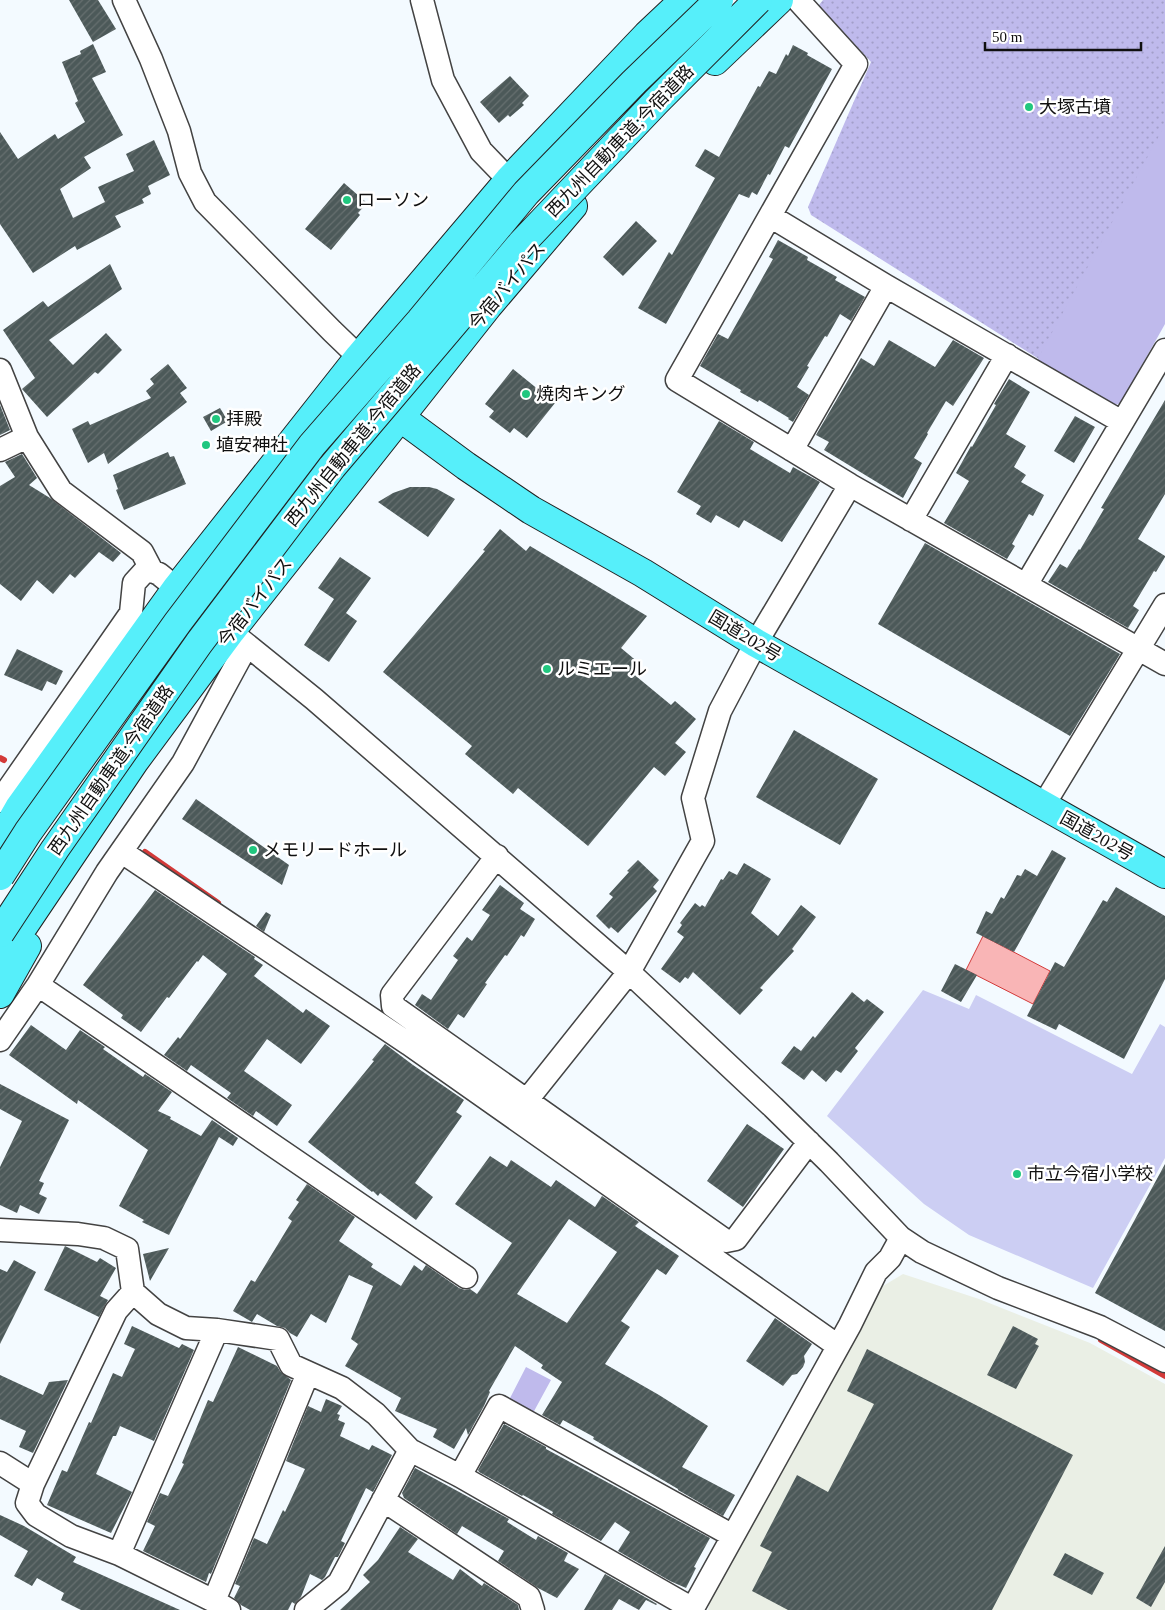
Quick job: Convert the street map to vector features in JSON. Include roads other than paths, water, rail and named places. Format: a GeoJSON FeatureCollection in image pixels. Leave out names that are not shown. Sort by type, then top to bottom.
{"type":"FeatureCollection","features":[{"type":"Feature","properties":{"kind":"highway"},"geometry":{"type":"LineString","coordinates":[[0,836],[10,805],[359,356],[509,180],[684,0]]}},
{"type":"Feature","properties":{"kind":"highway","name":"西九州自動車道;今宿道路"},"geometry":{"type":"LineString","coordinates":[[0,876],[28,832],[178,622],[312,445],[420,321],[526,193],[634,82],[719,0]]}},
{"type":"Feature","properties":{"kind":"highway","name":"西九州自動車道;今宿道路"},"geometry":{"type":"LineString","coordinates":[[0,933],[61,841],[199,643],[332,467],[520,244],[656,102],[758,0]]}},
{"type":"Feature","properties":{"kind":"highway","name":"今宿バイパス"},"geometry":{"type":"LineString","coordinates":[[0,961],[134,762],[239,638],[401,418],[488,306],[587,190],[673,101],[779,0]]}},
{"type":"Feature","properties":{"kind":"highway","name":"国道202号"},"geometry":{"type":"LineString","coordinates":[[359,356],[401,418],[466,466],[531,510],[643,574],[756,643],[1165,874]]}},
{"type":"Feature","properties":{"kind":"highway"},"geometry":{"type":"LineString","coordinates":[[0,994],[111,797]]}},
{"type":"Feature","properties":{"kind":"highway"},"geometry":{"type":"LineString","coordinates":[[0,841],[10,805]]}},
{"type":"Feature","properties":{"kind":"street"},"geometry":{"type":"LineString","coordinates":[[124,0],[151,59],[175,122],[190,173],[205,202],[359,356]]}},
{"type":"Feature","properties":{"kind":"street"},"geometry":{"type":"LineString","coordinates":[[422,0],[443,80],[481,151],[509,180]]}},
{"type":"Feature","properties":{"kind":"street"},"geometry":{"type":"LineString","coordinates":[[798,0],[856,64],[677,380],[850,485],[1165,664]]}},
{"type":"Feature","properties":{"kind":"street"},"geometry":{"type":"LineString","coordinates":[[770,216],[886,286],[1122,422]]}},
{"type":"Feature","properties":{"kind":"street"},"geometry":{"type":"LineString","coordinates":[[792,450],[886,286]]}},
{"type":"Feature","properties":{"kind":"street"},"geometry":{"type":"LineString","coordinates":[[1026,585],[1165,350]]}},
{"type":"Feature","properties":{"kind":"street"},"geometry":{"type":"LineString","coordinates":[[911,520],[1007,355]]}},
{"type":"Feature","properties":{"kind":"street"},"geometry":{"type":"LineString","coordinates":[[0,370],[27,437],[61,491],[142,552],[152,571]]}},
{"type":"Feature","properties":{"kind":"street"},"geometry":{"type":"LineString","coordinates":[[0,450],[27,437]]}},
{"type":"Feature","properties":{"kind":"street"},"geometry":{"type":"LineString","coordinates":[[527,1100],[630,972],[703,841],[693,798],[720,710],[756,643],[850,485]]}},
{"type":"Feature","properties":{"kind":"street"},"geometry":{"type":"LineString","coordinates":[[10,805],[131,614],[134,583],[144,572],[152,571],[159,574],[322,705],[630,972],[809,1142],[901,1238],[922,1252],[998,1288],[1100,1327],[1165,1361]]}},
{"type":"Feature","properties":{"kind":"street"},"geometry":{"type":"LineString","coordinates":[[1043,806],[1165,605]]}},
{"type":"Feature","properties":{"kind":"street"},"geometry":{"type":"LineString","coordinates":[[0,1040],[38,985],[107,872],[183,763],[239,638]]}},
{"type":"Feature","properties":{"kind":"street"},"geometry":{"type":"LineString","coordinates":[[122,852],[409,1044],[838,1346]]}},
{"type":"Feature","properties":{"kind":"street"},"geometry":{"type":"LineString","coordinates":[[497,856],[392,995],[393,1006],[726,1241],[736,1239],[809,1142]]}},
{"type":"Feature","properties":{"kind":"street"},"geometry":{"type":"LineString","coordinates":[[38,985],[466,1277]]}},
{"type":"Feature","properties":{"kind":"street"},"geometry":{"type":"LineString","coordinates":[[0,1230],[78,1234],[104,1238],[127,1249],[133,1292],[158,1314],[186,1328],[217,1330],[278,1340],[291,1365],[342,1388],[376,1414],[410,1450],[460,1476],[692,1609],[838,1346],[876,1272],[890,1258],[901,1238]]}},
{"type":"Feature","properties":{"kind":"street"},"geometry":{"type":"LineString","coordinates":[[133,1292],[116,1311],[33,1484],[27,1503],[36,1515],[71,1536],[119,1554],[222,1605],[308,1373]]}},
{"type":"Feature","properties":{"kind":"street"},"geometry":{"type":"LineString","coordinates":[[119,1554],[217,1330]]}},
{"type":"Feature","properties":{"kind":"street"},"geometry":{"type":"LineString","coordinates":[[460,1476],[499,1406],[733,1536]]}},
{"type":"Feature","properties":{"kind":"street"},"geometry":{"type":"LineString","coordinates":[[306,1610],[339,1583],[410,1450]]}},
{"type":"Feature","properties":{"kind":"street"},"geometry":{"type":"LineString","coordinates":[[0,1463],[33,1484]]}},
{"type":"Feature","properties":{"kind":"street"},"geometry":{"type":"LineString","coordinates":[[383,1500],[529,1597],[533,1610]]}},
{"type":"Feature","properties":{"kind":"waterway"},"geometry":{"type":"LineString","coordinates":[[0,758],[4,760]]}},
{"type":"Feature","properties":{"kind":"waterway"},"geometry":{"type":"LineString","coordinates":[[145,852],[218,903]]}},
{"type":"Feature","properties":{"kind":"waterway"},"geometry":{"type":"LineString","coordinates":[[1101,1340],[1165,1376]]}},
{"type":"Feature","properties":{"kind":"place","name":"大塚古墳"},"geometry":{"type":"Point","coordinates":[1029,107]}},
{"type":"Feature","properties":{"kind":"place","name":"ローソン"},"geometry":{"type":"Point","coordinates":[347,200]}},
{"type":"Feature","properties":{"kind":"place","name":"焼肉キング"},"geometry":{"type":"Point","coordinates":[526,394]}},
{"type":"Feature","properties":{"kind":"place","name":"拝殿"},"geometry":{"type":"Point","coordinates":[216,419]}},
{"type":"Feature","properties":{"kind":"place","name":"埴安神社"},"geometry":{"type":"Point","coordinates":[206,445]}},
{"type":"Feature","properties":{"kind":"place","name":"ルミエール"},"geometry":{"type":"Point","coordinates":[547,669]}},
{"type":"Feature","properties":{"kind":"place","name":"メモリードホール"},"geometry":{"type":"Point","coordinates":[253,850]}},
{"type":"Feature","properties":{"kind":"place","name":"市立今宿小学校"},"geometry":{"type":"Point","coordinates":[1017,1174]}}]}
